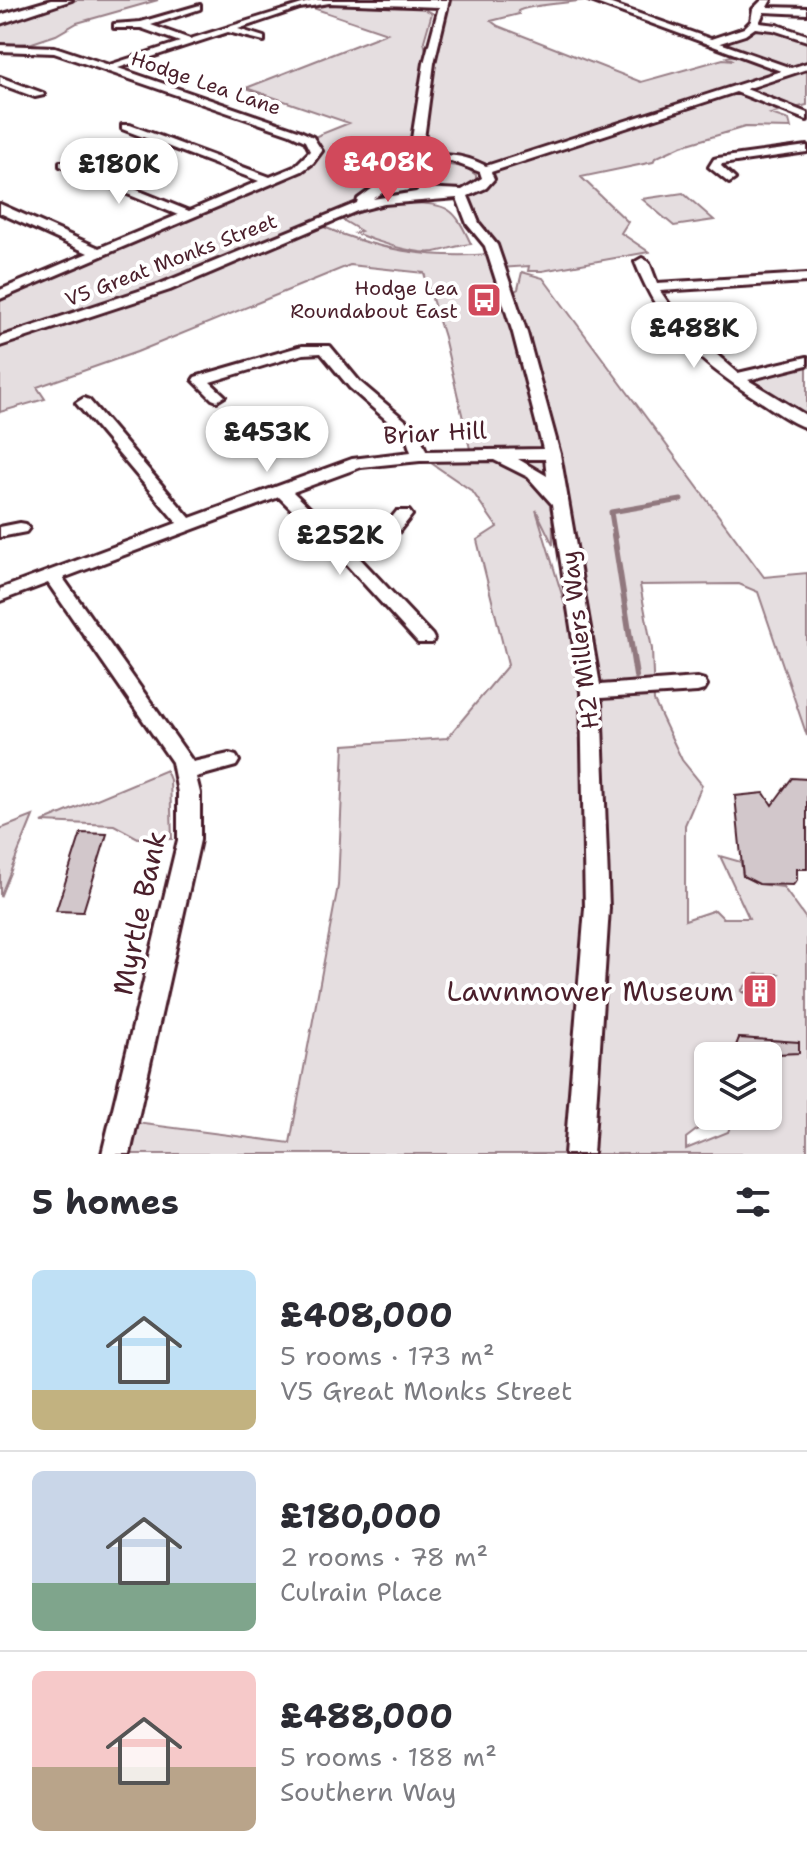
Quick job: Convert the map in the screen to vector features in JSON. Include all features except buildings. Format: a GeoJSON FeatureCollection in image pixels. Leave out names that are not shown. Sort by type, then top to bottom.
{"type":"FeatureCollection","features":[{"type":"Feature","properties":{"kind":"highway"},"geometry":{"type":"LineString","coordinates":[[0,11],[37,0]]}},
{"type":"Feature","properties":{"kind":"highway"},"geometry":{"type":"LineString","coordinates":[[0,20],[65,0]]}},
{"type":"Feature","properties":{"kind":"street","name":"Hodge Lea Lane"},"geometry":{"type":"LineString","coordinates":[[110,68],[298,6],[329,0],[444,2]]}},
{"type":"Feature","properties":{"kind":"street"},"geometry":{"type":"LineString","coordinates":[[592,0],[790,71]]}},
{"type":"Feature","properties":{"kind":"street"},"geometry":{"type":"LineString","coordinates":[[753,25],[758,9],[767,0]]}},
{"type":"Feature","properties":{"kind":"street"},"geometry":{"type":"LineString","coordinates":[[406,2],[432,13],[424,41],[429,63]]}},
{"type":"Feature","properties":{"kind":"street"},"geometry":{"type":"LineString","coordinates":[[433,194],[408,187],[400,180],[418,139],[429,63],[444,2]]}},
{"type":"Feature","properties":{"kind":"street"},"geometry":{"type":"LineString","coordinates":[[117,26],[142,25],[197,7]]}},
{"type":"Feature","properties":{"kind":"street"},"geometry":{"type":"LineString","coordinates":[[758,9],[807,11]]}},
{"type":"Feature","properties":{"kind":"street"},"geometry":{"type":"LineString","coordinates":[[142,25],[190,42]]}},
{"type":"Feature","properties":{"kind":"street"},"geometry":{"type":"LineString","coordinates":[[709,43],[737,35],[753,25],[774,27],[807,38]]}},
{"type":"Feature","properties":{"kind":"street"},"geometry":{"type":"LineString","coordinates":[[641,34],[665,27]]}},
{"type":"Feature","properties":{"kind":"street"},"geometry":{"type":"LineString","coordinates":[[228,29],[261,39]]}},
{"type":"Feature","properties":{"kind":"street","name":"Hodge Lea Lane"},"geometry":{"type":"LineString","coordinates":[[0,48],[45,48],[110,68],[309,139],[316,151],[309,161],[270,181],[0,294]]}},
{"type":"Feature","properties":{"kind":"street"},"geometry":{"type":"LineString","coordinates":[[741,86],[760,68],[759,60]]}},
{"type":"Feature","properties":{"kind":"street"},"geometry":{"type":"LineString","coordinates":[[418,139],[429,149],[485,170],[807,66]]}},
{"type":"Feature","properties":{"kind":"street"},"geometry":{"type":"LineString","coordinates":[[760,98],[768,78]]}},
{"type":"Feature","properties":{"kind":"street"},"geometry":{"type":"LineString","coordinates":[[0,80],[39,95]]}},
{"type":"Feature","properties":{"kind":"street"},"geometry":{"type":"LineString","coordinates":[[741,86],[760,98],[807,117]]}},
{"type":"Feature","properties":{"kind":"street"},"geometry":{"type":"LineString","coordinates":[[126,127],[270,181]]}},
{"type":"Feature","properties":{"kind":"street"},"geometry":{"type":"LineString","coordinates":[[729,179],[715,167],[718,161],[807,149]]}},
{"type":"Feature","properties":{"kind":"street"},"geometry":{"type":"LineString","coordinates":[[402,170],[422,161],[458,160]]}},
{"type":"Feature","properties":{"kind":"street"},"geometry":{"type":"LineString","coordinates":[[64,164],[188,215]]}},
{"type":"Feature","properties":{"kind":"street","name":"V5 Great Monks Street"},"geometry":{"type":"LineString","coordinates":[[0,342],[165,287],[296,234],[353,208],[402,170]]}},
{"type":"Feature","properties":{"kind":"street"},"geometry":{"type":"LineString","coordinates":[[461,193],[485,183],[488,179],[485,170]]}},
{"type":"Feature","properties":{"kind":"street","name":"V5 Great Monks Street"},"geometry":{"type":"LineString","coordinates":[[353,208],[383,200],[461,193]]}},
{"type":"Feature","properties":{"kind":"street","name":"H2 Millers Way"},"geometry":{"type":"LineString","coordinates":[[461,193],[473,224],[491,245],[520,333],[552,454],[565,516],[591,692],[597,908],[579,1154]]}},
{"type":"Feature","properties":{"kind":"street"},"geometry":{"type":"LineString","coordinates":[[0,208],[99,253]]}},
{"type":"Feature","properties":{"kind":"street"},"geometry":{"type":"LineString","coordinates":[[642,262],[664,311],[688,340],[737,378],[807,423]]}},
{"type":"Feature","properties":{"kind":"street"},"geometry":{"type":"LineString","coordinates":[[652,287],[807,278]]}},
{"type":"Feature","properties":{"kind":"street"},"geometry":{"type":"LineString","coordinates":[[217,396],[200,380],[302,350],[325,349],[355,385],[413,435],[420,456]]}},
{"type":"Feature","properties":{"kind":"street"},"geometry":{"type":"LineString","coordinates":[[737,378],[807,361]]}},
{"type":"Feature","properties":{"kind":"street"},"geometry":{"type":"LineString","coordinates":[[84,403],[187,525]]}},
{"type":"Feature","properties":{"kind":"street"},"geometry":{"type":"LineString","coordinates":[[483,454],[525,467],[546,481],[565,516]]}},
{"type":"Feature","properties":{"kind":"street","name":"Briar Hill"},"geometry":{"type":"LineString","coordinates":[[0,595],[358,462],[420,456],[552,454]]}},
{"type":"Feature","properties":{"kind":"street"},"geometry":{"type":"LineString","coordinates":[[281,490],[341,548],[425,639]]}},
{"type":"Feature","properties":{"kind":"street"},"geometry":{"type":"LineString","coordinates":[[341,548],[391,530],[403,515]]}},
{"type":"Feature","properties":{"kind":"street"},"geometry":{"type":"LineString","coordinates":[[0,532],[20,528]]}},
{"type":"Feature","properties":{"kind":"street","name":"Myrtle Bank"},"geometry":{"type":"LineString","coordinates":[[53,577],[182,761],[189,793],[189,840],[116,1154]]}},
{"type":"Feature","properties":{"kind":"street"},"geometry":{"type":"LineString","coordinates":[[591,692],[697,685]]}},
{"type":"Feature","properties":{"kind":"street"},"geometry":{"type":"LineString","coordinates":[[184,772],[229,761]]}},
{"type":"Feature","properties":{"kind":"shaded area"},"geometry":{"type":"Polygon","coordinates":[[[76,0],[158,0],[77,23],[56,35],[32,43],[0,45],[0,23],[76,0]]]}},
{"type":"Feature","properties":{"kind":"shaded area"},"geometry":{"type":"Polygon","coordinates":[[[329,0],[419,6],[432,13],[424,41],[428,61],[443,4],[421,0],[585,0],[530,7],[518,11],[519,14],[491,21],[641,82],[723,59],[733,60],[727,57],[739,54],[709,43],[753,25],[807,38],[807,105],[771,114],[789,120],[791,128],[745,127],[681,146],[655,158],[653,162],[581,177],[628,222],[621,233],[649,252],[542,271],[528,271],[529,266],[498,268],[507,296],[518,289],[522,272],[543,278],[764,577],[807,573],[807,736],[758,592],[739,584],[640,585],[652,649],[654,701],[682,760],[702,785],[685,825],[685,920],[715,910],[723,918],[749,918],[720,856],[741,862],[743,876],[759,884],[783,887],[807,920],[807,1154],[122,1154],[129,1122],[290,1143],[338,886],[344,745],[447,738],[508,665],[477,540],[497,527],[472,491],[421,456],[471,453],[444,337],[424,273],[350,265],[137,352],[37,387],[45,399],[0,412],[0,295],[298,169],[315,155],[309,139],[349,123],[246,88],[387,33],[310,7],[329,0]],[[421,142],[412,158],[392,171],[393,180],[353,208],[319,225],[361,241],[403,251],[446,255],[491,254],[461,193],[472,191],[487,174],[429,149],[421,142]],[[552,460],[553,545],[536,510],[589,683],[552,460]],[[756,974],[741,991],[765,1004],[776,990],[766,983],[778,974],[756,974]]]}},
{"type":"Feature","properties":{"kind":"shaded area"},"geometry":{"type":"Polygon","coordinates":[[[433,163],[465,167],[476,175],[476,179],[452,191],[423,189],[407,181],[405,176],[413,168],[433,163]]]}},
{"type":"Feature","properties":{"kind":"shaded area"},"geometry":{"type":"Polygon","coordinates":[[[683,193],[714,220],[674,226],[642,199],[683,193]]]}},
{"type":"Feature","properties":{"kind":"shaded area"},"geometry":{"type":"Polygon","coordinates":[[[408,203],[448,210],[460,222],[471,244],[435,252],[406,249],[355,233],[361,231],[341,219],[381,205],[408,203]]]}},
{"type":"Feature","properties":{"kind":"shaded area"},"geometry":{"type":"Polygon","coordinates":[[[807,365],[807,415],[748,380],[807,365]]]}},
{"type":"Feature","properties":{"kind":"shaded area"},"geometry":{"type":"Polygon","coordinates":[[[166,770],[170,780],[172,839],[138,838],[114,825],[42,822],[166,770]]]}},
{"type":"Feature","properties":{"kind":"shaded area"},"geometry":{"type":"Polygon","coordinates":[[[33,816],[0,897],[0,829],[33,816]]]}},
{"type":"Feature","properties":{"kind":"waterway"},"geometry":{"type":"LineString","coordinates":[[615,537],[611,512],[681,500]]}},
{"type":"Feature","properties":{"kind":"waterway"},"geometry":{"type":"LineString","coordinates":[[614,535],[636,676]]}},
{"type":"Feature","properties":{"kind":"place","name":"Hodge Lea Roundabout East"},"geometry":{"type":"Point","coordinates":[484,300]}},
{"type":"Feature","properties":{"kind":"place","name":"Lawnmower Museum"},"geometry":{"type":"Point","coordinates":[760,991]}}]}
